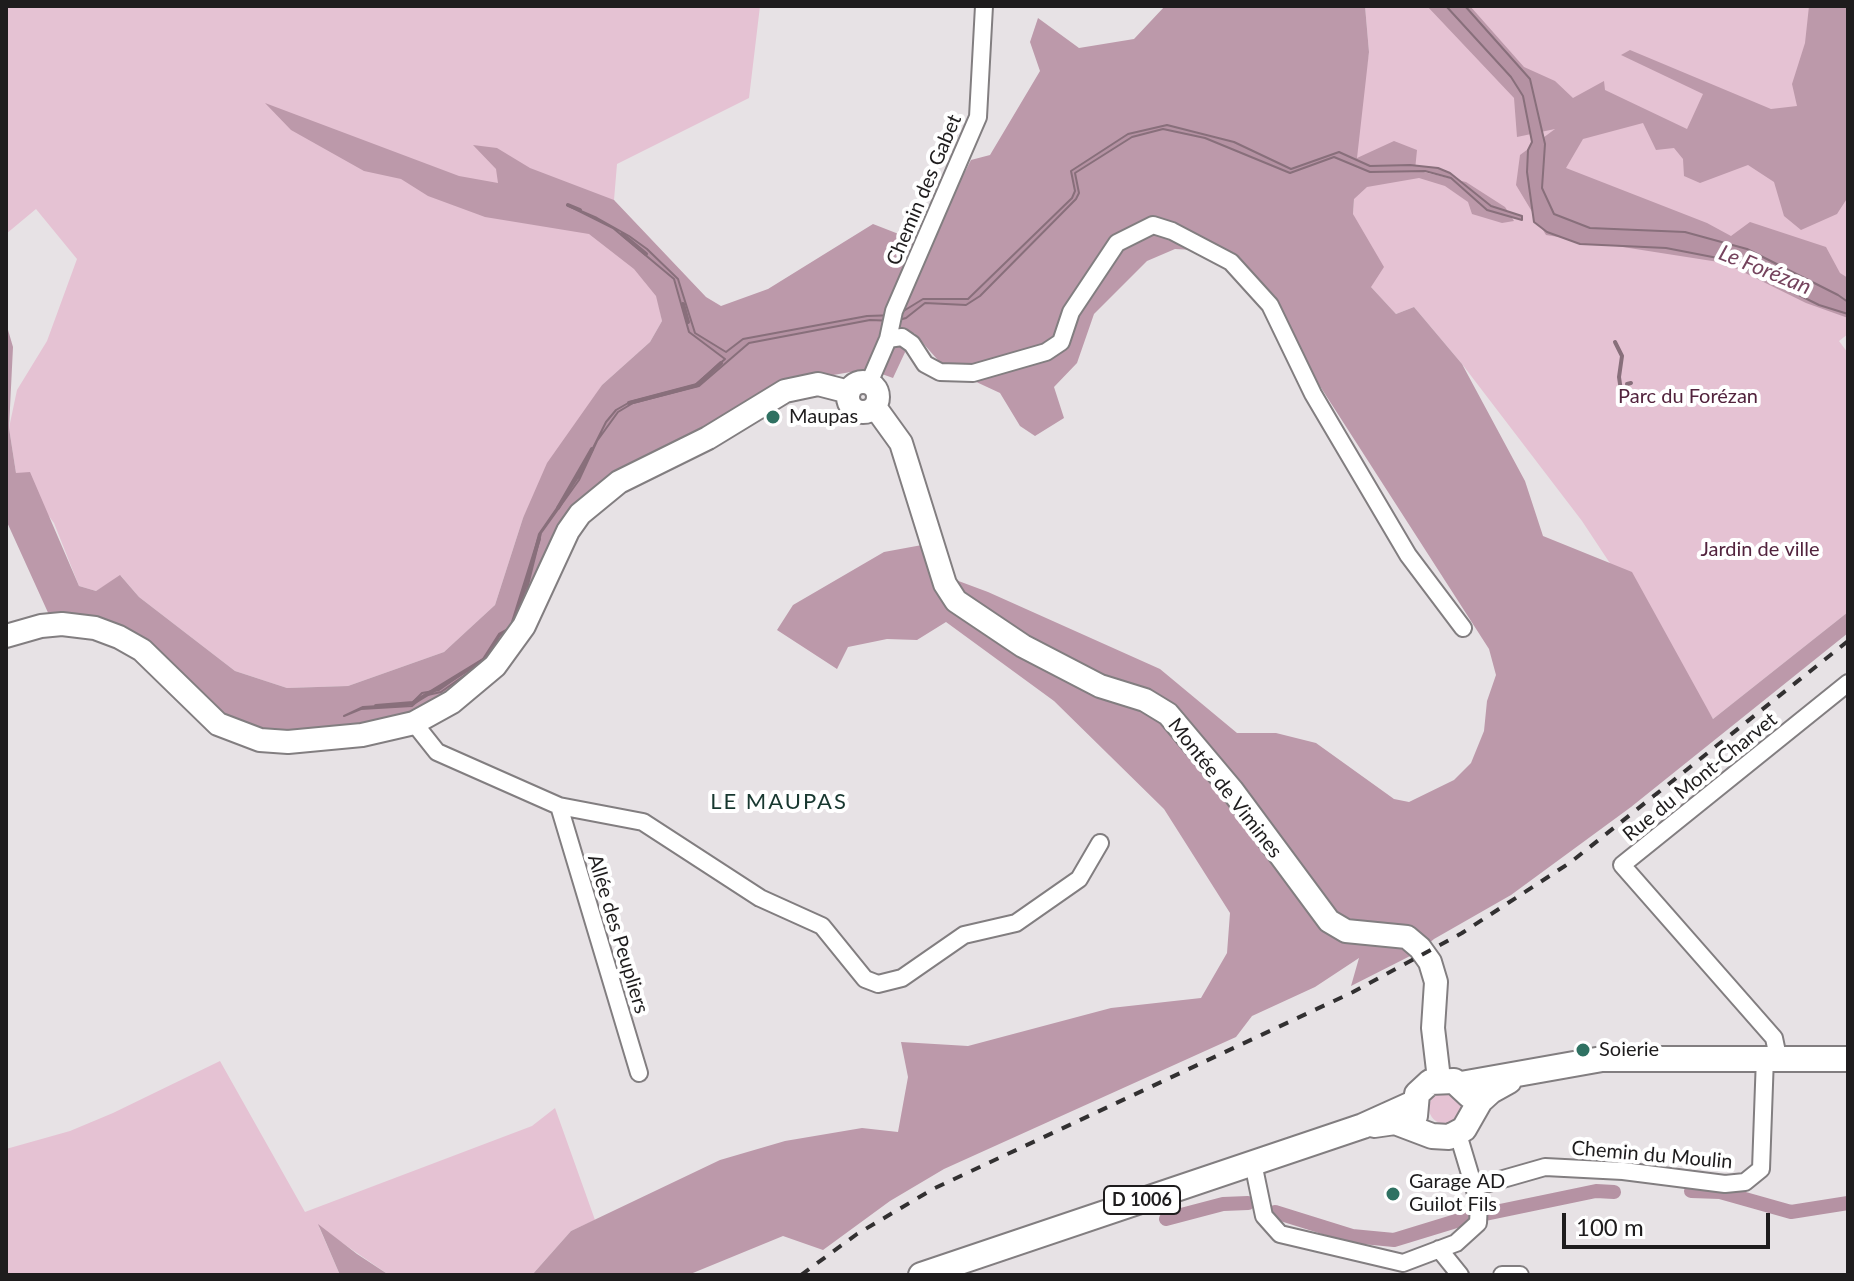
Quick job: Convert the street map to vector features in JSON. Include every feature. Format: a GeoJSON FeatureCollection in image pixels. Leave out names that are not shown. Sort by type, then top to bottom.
{"type":"FeatureCollection","features":[{"type":"Feature","properties":{"kind":"main road"},"geometry":{"type":"LineString","coordinates":[[1526,1072],[1491,1091],[1465,1124],[1441,1138],[1424,1131],[1415,1119],[1414,1103],[1422,1087],[1615,1058],[1848,1059]]}},
{"type":"Feature","properties":{"kind":"main road"},"geometry":{"type":"LineString","coordinates":[[1450,1082],[1471,1098],[1465,1124]]}},
{"type":"Feature","properties":{"kind":"main road","name":"D 1006"},"geometry":{"type":"LineString","coordinates":[[921,1275],[1363,1126],[1414,1103]]}},
{"type":"Feature","properties":{"kind":"main road","name":"D 1006"},"geometry":{"type":"LineString","coordinates":[[1363,1126],[1395,1122],[1424,1131]]}},
{"type":"Feature","properties":{"kind":"street","name":"Chemin des Gabet"},"geometry":{"type":"LineString","coordinates":[[859,388],[891,325],[978,117],[984,6]]}},
{"type":"Feature","properties":{"kind":"street"},"geometry":{"type":"LineString","coordinates":[[891,325],[912,344],[925,364],[940,372],[973,373],[1046,352],[1061,342],[1071,312],[1117,243],[1153,225],[1172,231],[1231,262],[1270,305],[1313,394],[1408,555],[1463,628]]}},
{"type":"Feature","properties":{"kind":"street"},"geometry":{"type":"LineString","coordinates":[[6,636],[41,626],[62,624],[95,628],[119,637],[156,663],[218,724],[260,740],[288,742],[362,735],[414,723],[452,702],[495,666],[524,626],[568,531],[580,514],[608,490],[650,463],[708,438],[785,391],[818,384],[859,388]]}},
{"type":"Feature","properties":{"kind":"street","name":"Montée de Vimines"},"geometry":{"type":"LineString","coordinates":[[859,388],[849,404],[856,411],[865,412],[875,407],[901,443],[945,584],[956,601],[1023,646],[1100,686],[1145,700],[1168,714],[1232,790],[1329,921],[1346,931],[1407,937],[1420,948],[1430,962],[1436,982],[1433,1028],[1450,1082]]}},
{"type":"Feature","properties":{"kind":"street","name":"Rue du Mont-Charvet"},"geometry":{"type":"LineString","coordinates":[[1772,1057],[1774,1038],[1622,865],[1848,683]]}},
{"type":"Feature","properties":{"kind":"street"},"geometry":{"type":"LineString","coordinates":[[414,723],[437,752],[559,806],[643,822],[760,898],[822,926],[865,979],[878,984],[902,978],[964,935],[1016,923],[1079,879],[1100,843]]}},
{"type":"Feature","properties":{"kind":"street","name":"Allée des Peupliers"},"geometry":{"type":"LineString","coordinates":[[559,806],[639,1073]]}},
{"type":"Feature","properties":{"kind":"street","name":"Chemin du Moulin"},"geometry":{"type":"LineString","coordinates":[[1475,1187],[1545,1167],[1623,1171],[1725,1184],[1745,1182],[1761,1169],[1772,1057]]}},
{"type":"Feature","properties":{"kind":"street"},"geometry":{"type":"LineString","coordinates":[[1253,1163],[1264,1216],[1280,1234],[1403,1263],[1468,1235],[1479,1211],[1465,1124]]}},
{"type":"Feature","properties":{"kind":"street"},"geometry":{"type":"LineString","coordinates":[[1439,1249],[1460,1275]]}},
{"type":"Feature","properties":{"kind":"street"},"geometry":{"type":"LineString","coordinates":[[1502,1275],[1520,1275]]}},
{"type":"Feature","properties":{"kind":"green space"},"geometry":{"type":"Polygon","coordinates":[[[6,6],[760,6],[749,98],[617,164],[614,200],[657,296],[662,321],[650,342],[602,385],[523,518],[495,605],[444,652],[348,686],[287,688],[235,671],[139,597],[121,576],[96,591],[79,586],[54,523],[16,473],[9,428],[17,390],[47,341],[77,259],[36,209],[6,234],[6,6]]]}},
{"type":"Feature","properties":{"kind":"green space","name":"Parc du Forézan"},"geometry":{"type":"Polygon","coordinates":[[[1365,6],[1848,6],[1848,334],[1839,341],[1848,353],[1848,612],[1713,719],[1582,521],[1462,364],[1414,307],[1396,314],[1370,286],[1353,214],[1359,118],[1369,52],[1365,6]]]}},
{"type":"Feature","properties":{"kind":"green space"},"geometry":{"type":"Polygon","coordinates":[[[220,1061],[305,1212],[532,1126],[555,1108],[595,1220],[571,1231],[532,1275],[389,1275],[319,1227],[340,1275],[6,1275],[6,1149],[70,1131],[220,1061]]]}},
{"type":"Feature","properties":{"kind":"green space"},"geometry":{"type":"Polygon","coordinates":[[[1445,1092],[1456,1097],[1461,1108],[1456,1119],[1445,1124],[1434,1119],[1429,1108],[1434,1097],[1445,1092]]]}},
{"type":"Feature","properties":{"kind":"shaded area"},"geometry":{"type":"Polygon","coordinates":[[[1165,6],[1365,6],[1369,52],[1357,158],[1394,141],[1417,150],[1415,170],[1466,182],[1505,207],[1514,221],[1502,223],[1472,214],[1468,202],[1445,186],[1419,178],[1367,187],[1354,199],[1353,214],[1384,267],[1371,287],[1396,314],[1414,307],[1462,364],[1525,481],[1543,536],[1632,572],[1713,719],[1848,612],[1848,633],[1631,807],[1511,895],[1434,939],[1420,951],[1351,986],[1359,958],[1315,987],[1252,1016],[1236,1037],[944,1169],[890,1201],[823,1250],[783,1236],[688,1275],[532,1275],[571,1231],[720,1160],[785,1141],[862,1128],[898,1132],[908,1077],[901,1042],[968,1046],[1111,1008],[1201,998],[1227,953],[1230,913],[1164,809],[1054,701],[946,622],[917,640],[887,639],[848,647],[837,669],[777,630],[793,605],[884,552],[922,545],[929,570],[988,592],[1160,669],[1237,733],[1276,733],[1316,743],[1394,799],[1409,802],[1454,780],[1471,763],[1484,731],[1487,701],[1496,675],[1489,649],[1316,380],[1275,296],[1233,252],[1175,249],[1147,261],[1094,314],[1077,363],[1054,387],[1064,418],[1035,436],[1020,426],[1000,393],[944,367],[914,333],[893,378],[868,369],[787,383],[578,506],[531,615],[456,696],[348,737],[238,729],[146,643],[50,617],[6,520],[6,323],[13,347],[9,428],[16,473],[30,472],[79,586],[96,591],[120,575],[139,597],[235,671],[287,688],[348,686],[444,652],[495,605],[523,518],[547,463],[602,385],[650,342],[662,321],[656,296],[634,269],[589,234],[485,217],[428,196],[401,179],[364,171],[291,130],[265,103],[459,176],[498,183],[496,169],[473,145],[497,148],[530,168],[614,200],[706,297],[721,306],[768,289],[873,224],[914,240],[930,240],[971,160],[990,155],[1040,71],[1030,42],[1038,18],[1079,48],[1134,39],[1165,6]]]}},
{"type":"Feature","properties":{"kind":"shaded area"},"geometry":{"type":"Polygon","coordinates":[[[1427,6],[1470,6],[1524,67],[1555,81],[1573,98],[1604,81],[1605,90],[1687,129],[1703,94],[1621,55],[1630,50],[1771,109],[1797,106],[1792,84],[1805,43],[1809,6],[1848,6],[1848,197],[1837,214],[1801,230],[1784,216],[1774,182],[1748,165],[1700,183],[1684,176],[1683,159],[1674,148],[1656,150],[1643,123],[1583,139],[1566,168],[1707,223],[1731,236],[1750,222],[1826,247],[1840,273],[1848,278],[1848,318],[1806,303],[1725,263],[1546,235],[1516,185],[1520,155],[1555,129],[1517,137],[1514,98],[1427,6]]]}},
{"type":"Feature","properties":{"kind":"shaded area"},"geometry":{"type":"Polygon","coordinates":[[[318,1224],[357,1254],[389,1275],[340,1275],[318,1224]]]}},
{"type":"Feature","properties":{"kind":"water","name":"Le Forézan"},"geometry":{"type":"Polygon","coordinates":[[[1446,6],[1465,6],[1530,79],[1545,144],[1542,188],[1554,214],[1590,228],[1685,232],[1747,249],[1838,295],[1848,302],[1848,314],[1819,305],[1728,260],[1666,248],[1580,244],[1547,232],[1534,222],[1527,172],[1528,150],[1532,142],[1523,96],[1511,77],[1446,6]]]}},
{"type":"Feature","properties":{"kind":"water"},"geometry":{"type":"Polygon","coordinates":[[[1167,125],[1234,142],[1291,169],[1339,152],[1370,166],[1438,168],[1450,173],[1491,206],[1522,216],[1522,220],[1487,210],[1451,178],[1425,171],[1370,172],[1334,157],[1290,173],[1205,138],[1163,129],[1132,137],[1075,173],[1079,193],[1076,199],[980,296],[966,305],[925,303],[906,318],[895,321],[870,320],[749,343],[699,386],[633,403],[618,412],[597,441],[579,480],[541,533],[524,601],[512,629],[500,635],[485,661],[441,692],[423,696],[412,706],[361,709],[344,716],[363,707],[411,704],[422,693],[439,690],[483,659],[499,634],[510,628],[522,600],[539,534],[579,476],[606,422],[616,410],[630,402],[695,385],[725,359],[689,332],[674,279],[613,228],[567,205],[597,218],[647,249],[678,279],[695,333],[726,352],[743,339],[867,316],[897,315],[923,299],[968,299],[1072,198],[1075,191],[1071,171],[1128,134],[1167,125]]]}},
{"type":"Feature","properties":{"kind":"waterway"},"geometry":{"type":"LineString","coordinates":[[568,205],[580,210]]}},
{"type":"Feature","properties":{"kind":"waterway"},"geometry":{"type":"LineString","coordinates":[[622,234],[646,254]]}},
{"type":"Feature","properties":{"kind":"waterway"},"geometry":{"type":"LineString","coordinates":[[683,304],[688,322]]}},
{"type":"Feature","properties":{"kind":"waterway"},"geometry":{"type":"LineString","coordinates":[[1615,342],[1622,356],[1621,391]]}},
{"type":"Feature","properties":{"kind":"waterway"},"geometry":{"type":"LineString","coordinates":[[629,403],[697,385],[721,363]]}},
{"type":"Feature","properties":{"kind":"waterway"},"geometry":{"type":"LineString","coordinates":[[1627,384],[1631,383]]}},
{"type":"Feature","properties":{"kind":"waterway"},"geometry":{"type":"LineString","coordinates":[[558,508],[592,449]]}},
{"type":"Feature","properties":{"kind":"waterway"},"geometry":{"type":"LineString","coordinates":[[513,622],[539,539]]}},
{"type":"Feature","properties":{"kind":"waterway"},"geometry":{"type":"LineString","coordinates":[[376,706],[413,703],[485,659],[504,636]]}},
{"type":"Feature","properties":{"kind":"waterway"},"geometry":{"type":"LineString","coordinates":[[1275,1212],[1352,1236],[1394,1240],[1466,1218],[1596,1191],[1614,1192]]}},
{"type":"Feature","properties":{"kind":"waterway"},"geometry":{"type":"LineString","coordinates":[[1691,1191],[1720,1192],[1791,1212],[1848,1203]]}},
{"type":"Feature","properties":{"kind":"waterway"},"geometry":{"type":"LineString","coordinates":[[1166,1219],[1223,1204],[1248,1203]]}},
{"type":"Feature","properties":{"kind":"railway"},"geometry":{"type":"LineString","coordinates":[[801,1275],[857,1234],[933,1189],[1353,992],[1462,933],[1571,862],[1848,641]]}},
{"type":"Feature","properties":{"kind":"place","name":"Maupas"},"geometry":{"type":"Point","coordinates":[773,417]}},
{"type":"Feature","properties":{"kind":"place","name":"Soierie"},"geometry":{"type":"Point","coordinates":[1583,1050]}},
{"type":"Feature","properties":{"kind":"place","name":"Garage AD Guilot Fils"},"geometry":{"type":"Point","coordinates":[1393,1194]}},
{"type":"Feature","properties":{"kind":"district","name":"LE MAUPAS"},"geometry":{"type":"Point","coordinates":[779,802]}},
{"type":"Feature","properties":{"kind":"park label","name":"Jardin de ville"},"geometry":{"type":"Point","coordinates":[1760,550]}}]}
